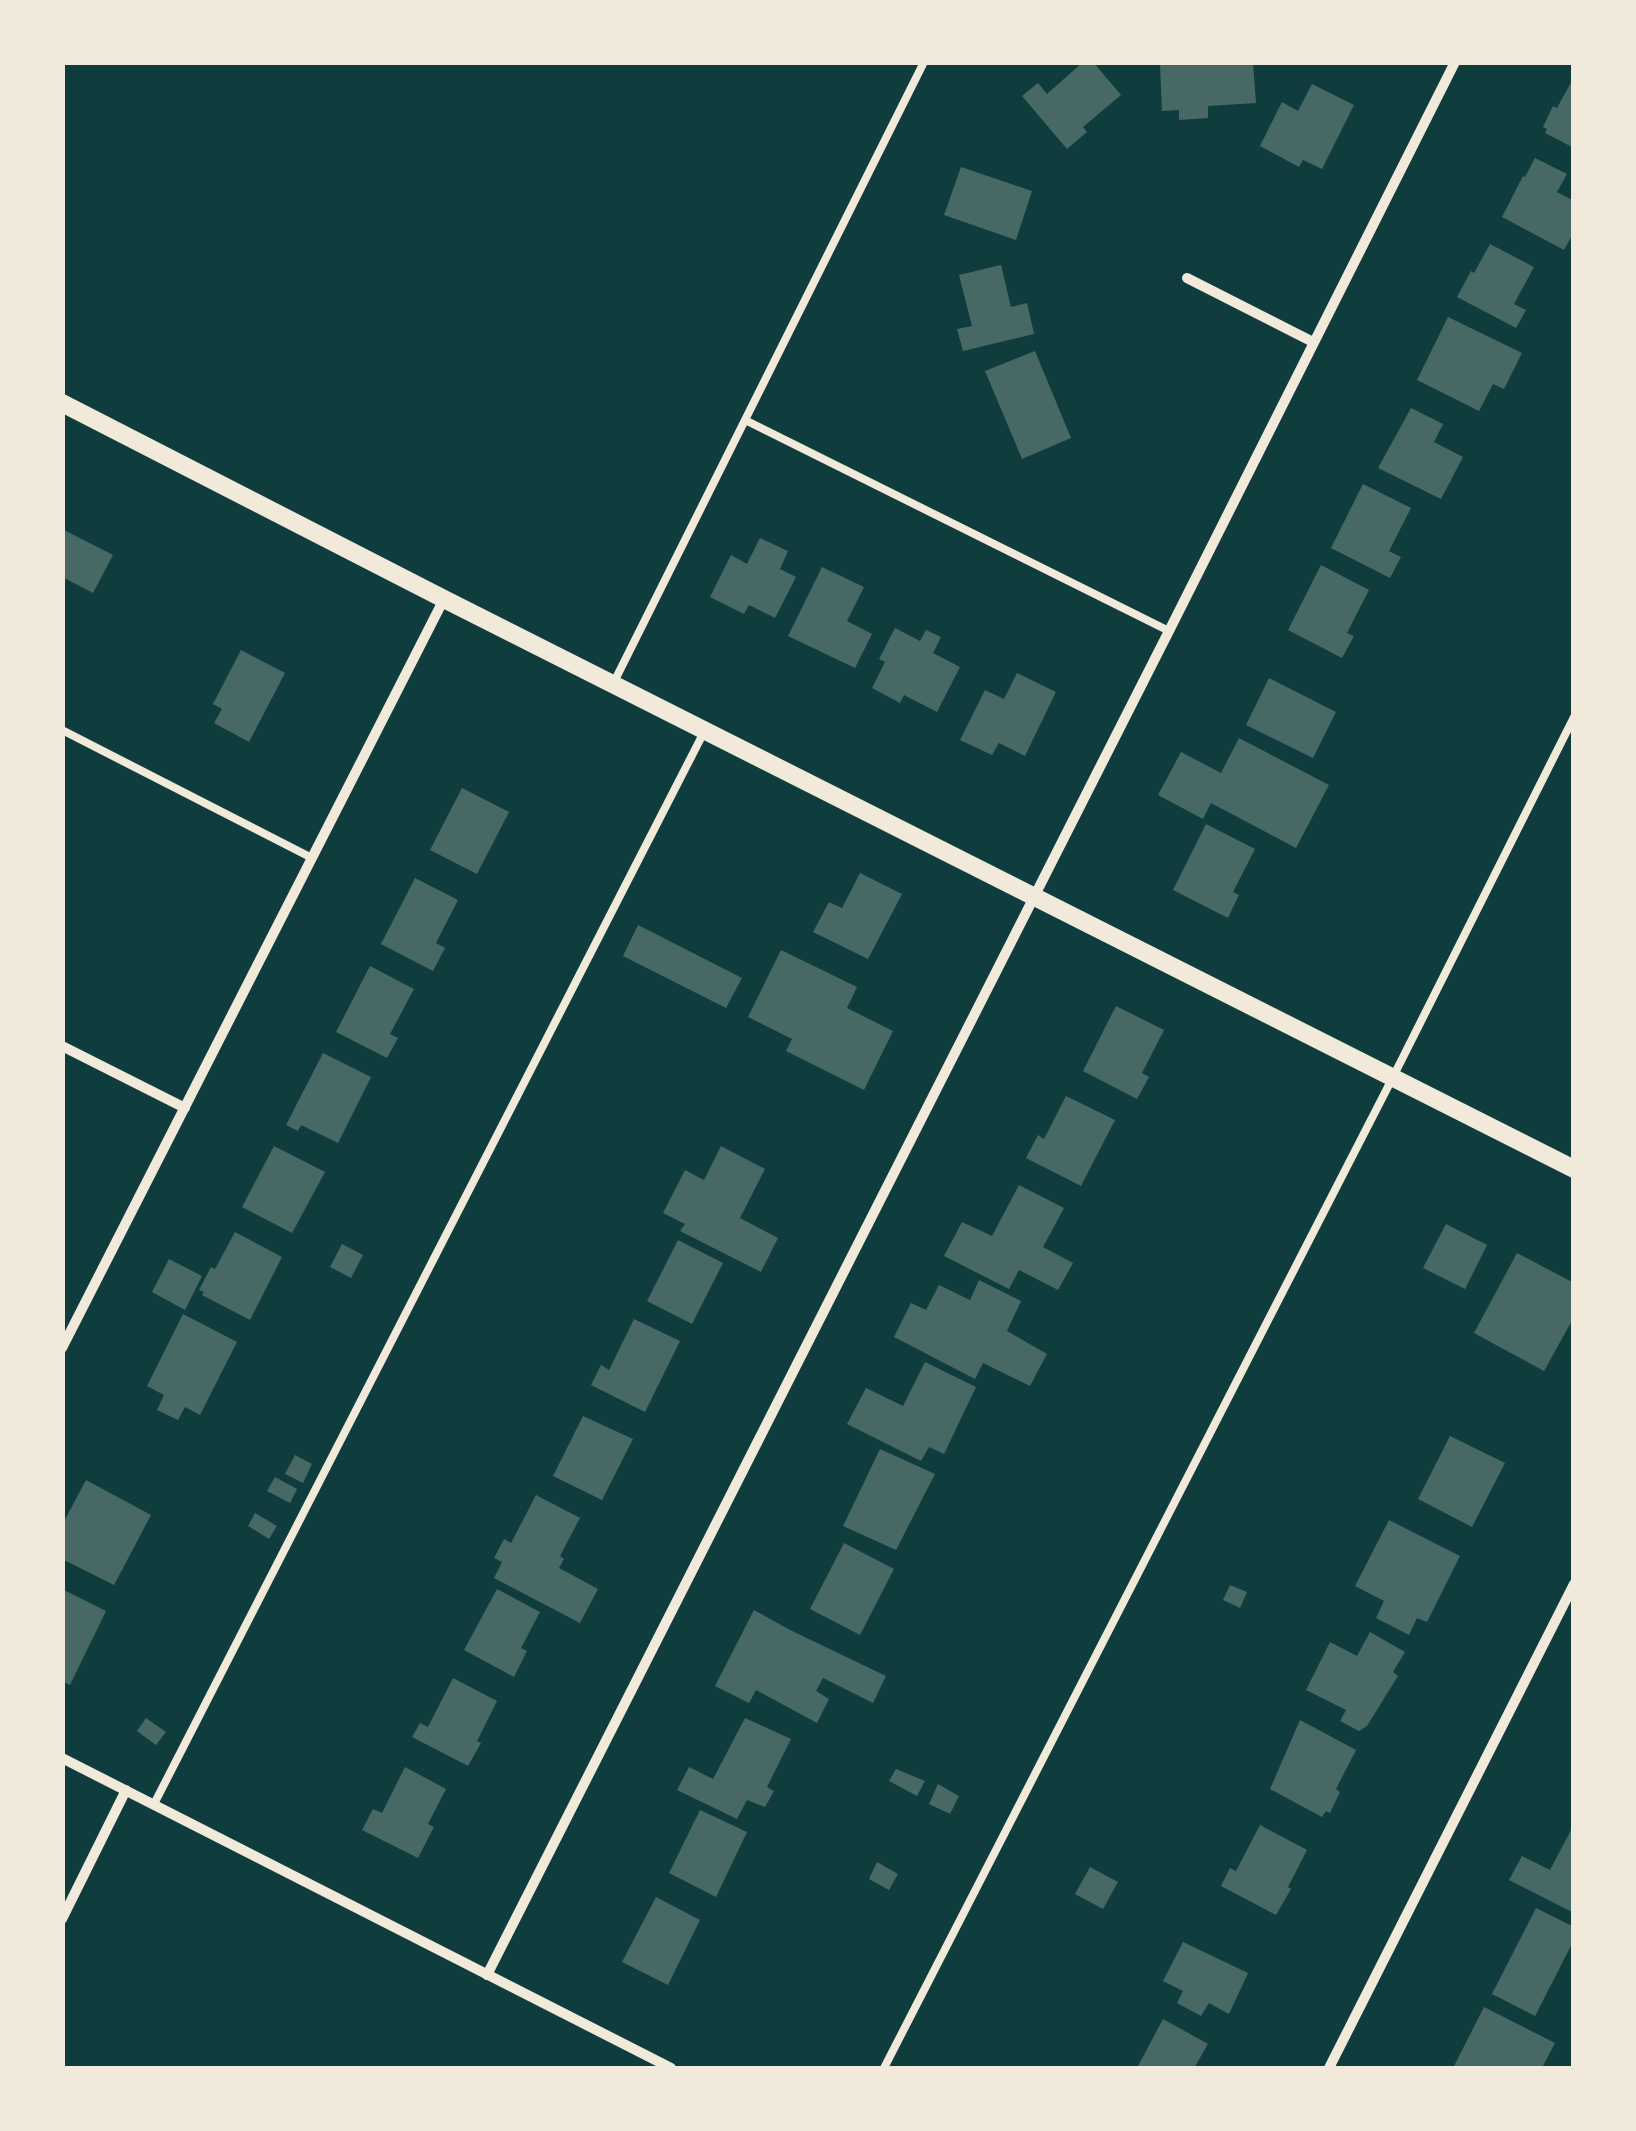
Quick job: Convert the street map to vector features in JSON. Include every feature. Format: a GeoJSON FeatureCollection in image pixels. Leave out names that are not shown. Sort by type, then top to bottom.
{"type":"FeatureCollection","features":[{"type":"Feature","properties":{"kind":"street"},"geometry":{"type":"LineString","coordinates":[[487,1975],[1454,62]]}},
{"type":"Feature","properties":{"kind":"street"},"geometry":{"type":"LineString","coordinates":[[1187,278],[1314,342]]}},
{"type":"Feature","properties":{"kind":"street"},"geometry":{"type":"LineString","coordinates":[[62,403],[1574,1168]]}},
{"type":"Feature","properties":{"kind":"street"},"geometry":{"type":"LineString","coordinates":[[62,1348],[444,599]]}},
{"type":"Feature","properties":{"kind":"street"},"geometry":{"type":"LineString","coordinates":[[62,1046],[184,1108]]}},
{"type":"Feature","properties":{"kind":"street"},"geometry":{"type":"LineString","coordinates":[[1328,2068],[1574,1584]]}},
{"type":"Feature","properties":{"kind":"street"},"geometry":{"type":"LineString","coordinates":[[62,1758],[671,2068]]}},
{"type":"Feature","properties":{"kind":"street"},"geometry":{"type":"LineString","coordinates":[[62,1919],[126,1790]]}},
{"type":"Feature","properties":{"kind":"lane"},"geometry":{"type":"LineString","coordinates":[[613,684],[924,62]]}},
{"type":"Feature","properties":{"kind":"lane"},"geometry":{"type":"LineString","coordinates":[[746,420],[1169,631]]}},
{"type":"Feature","properties":{"kind":"lane"},"geometry":{"type":"LineString","coordinates":[[884,2068],[1394,1078],[1574,717]]}},
{"type":"Feature","properties":{"kind":"lane"},"geometry":{"type":"LineString","coordinates":[[62,730],[312,858]]}},
{"type":"Feature","properties":{"kind":"lane"},"geometry":{"type":"LineString","coordinates":[[154,1804],[705,730]]}},
{"type":"Feature","properties":{"kind":"building"},"geometry":{"type":"Polygon","coordinates":[[[1083,62],[1093,62],[1121,95],[1083,127],[1087,132],[1067,149],[1022,96],[1038,83],[1047,94],[1083,62]]]}},
{"type":"Feature","properties":{"kind":"building"},"geometry":{"type":"Polygon","coordinates":[[[1253,62],[1256,103],[1208,106],[1208,118],[1179,120],[1179,110],[1162,111],[1160,65],[1253,62]]]}},
{"type":"Feature","properties":{"kind":"building"},"geometry":{"type":"Polygon","coordinates":[[[1574,77],[1574,148],[1545,133],[1547,129],[1543,127],[1574,77]]]}},
{"type":"Feature","properties":{"kind":"building"},"geometry":{"type":"Polygon","coordinates":[[[1312,84],[1354,105],[1322,169],[1303,160],[1299,167],[1260,146],[1282,102],[1298,111],[1312,84]]]}},
{"type":"Feature","properties":{"kind":"building"},"geometry":{"type":"Polygon","coordinates":[[[1535,158],[1567,174],[1557,192],[1574,201],[1574,232],[1564,250],[1502,217],[1535,158]]]}},
{"type":"Feature","properties":{"kind":"building"},"geometry":{"type":"Polygon","coordinates":[[[961,167],[1032,191],[1016,240],[944,215],[961,167]]]}},
{"type":"Feature","properties":{"kind":"building"},"geometry":{"type":"Polygon","coordinates":[[[1490,244],[1534,267],[1514,304],[1526,310],[1516,328],[1457,297],[1490,244]]]}},
{"type":"Feature","properties":{"kind":"building"},"geometry":{"type":"Polygon","coordinates":[[[1001,265],[1011,307],[1027,303],[1034,334],[963,351],[957,329],[972,326],[959,275],[1001,265]]]}},
{"type":"Feature","properties":{"kind":"building"},"geometry":{"type":"Polygon","coordinates":[[[1448,317],[1522,353],[1504,389],[1493,384],[1479,411],[1417,380],[1448,317]]]}},
{"type":"Feature","properties":{"kind":"building"},"geometry":{"type":"Polygon","coordinates":[[[1035,351],[1071,438],[1022,459],[985,371],[1035,351]]]}},
{"type":"Feature","properties":{"kind":"building"},"geometry":{"type":"Polygon","coordinates":[[[1411,408],[1443,424],[1434,442],[1463,457],[1441,499],[1378,468],[1411,408]]]}},
{"type":"Feature","properties":{"kind":"building"},"geometry":{"type":"Polygon","coordinates":[[[1363,484],[1411,508],[1389,551],[1401,557],[1390,578],[1331,548],[1363,484]]]}},
{"type":"Feature","properties":{"kind":"building"},"geometry":{"type":"Polygon","coordinates":[[[62,529],[113,555],[93,593],[62,577],[62,529]]]}},
{"type":"Feature","properties":{"kind":"building"},"geometry":{"type":"Polygon","coordinates":[[[760,538],[788,551],[780,569],[796,577],[775,618],[749,605],[744,614],[710,597],[731,555],[747,564],[760,538]]]}},
{"type":"Feature","properties":{"kind":"building"},"geometry":{"type":"Polygon","coordinates":[[[1321,565],[1369,590],[1347,633],[1354,636],[1342,658],[1288,630],[1321,565]]]}},
{"type":"Feature","properties":{"kind":"building"},"geometry":{"type":"Polygon","coordinates":[[[822,567],[864,587],[847,621],[872,634],[855,668],[788,636],[822,567]]]}},
{"type":"Feature","properties":{"kind":"building"},"geometry":{"type":"Polygon","coordinates":[[[895,628],[920,641],[926,630],[941,637],[933,653],[960,667],[937,712],[904,695],[900,703],[872,688],[885,662],[879,659],[895,628]]]}},
{"type":"Feature","properties":{"kind":"building"},"geometry":{"type":"Polygon","coordinates":[[[241,650],[285,673],[249,742],[214,723],[222,709],[213,704],[241,650]]]}},
{"type":"Feature","properties":{"kind":"building"},"geometry":{"type":"Polygon","coordinates":[[[1017,673],[1056,692],[1025,756],[999,743],[992,755],[960,740],[985,690],[1004,699],[1017,673]]]}},
{"type":"Feature","properties":{"kind":"building"},"geometry":{"type":"Polygon","coordinates":[[[1269,678],[1336,712],[1313,758],[1246,725],[1269,678]]]}},
{"type":"Feature","properties":{"kind":"building"},"geometry":{"type":"Polygon","coordinates":[[[1239,738],[1329,785],[1296,848],[1211,803],[1203,819],[1158,795],[1181,752],[1221,773],[1239,738]]]}},
{"type":"Feature","properties":{"kind":"building"},"geometry":{"type":"Polygon","coordinates":[[[462,788],[509,812],[477,874],[430,850],[462,788]]]}},
{"type":"Feature","properties":{"kind":"building"},"geometry":{"type":"Polygon","coordinates":[[[1206,824],[1255,849],[1233,892],[1239,895],[1228,918],[1173,890],[1206,824]]]}},
{"type":"Feature","properties":{"kind":"building"},"geometry":{"type":"Polygon","coordinates":[[[860,873],[902,894],[868,959],[813,932],[829,902],[842,908],[860,873]]]}},
{"type":"Feature","properties":{"kind":"building"},"geometry":{"type":"Polygon","coordinates":[[[415,878],[458,900],[436,943],[445,948],[433,971],[381,944],[415,878]]]}},
{"type":"Feature","properties":{"kind":"building"},"geometry":{"type":"Polygon","coordinates":[[[638,925],[742,978],[726,1008],[623,956],[638,925]]]}},
{"type":"Feature","properties":{"kind":"building"},"geometry":{"type":"Polygon","coordinates":[[[781,950],[857,987],[847,1008],[893,1031],[864,1090],[786,1051],[792,1039],[748,1017],[781,950]]]}},
{"type":"Feature","properties":{"kind":"building"},"geometry":{"type":"Polygon","coordinates":[[[370,966],[414,989],[390,1034],[398,1038],[387,1058],[336,1032],[370,966]]]}},
{"type":"Feature","properties":{"kind":"building"},"geometry":{"type":"Polygon","coordinates":[[[1116,1006],[1164,1030],[1142,1073],[1149,1077],[1137,1099],[1083,1071],[1116,1006]]]}},
{"type":"Feature","properties":{"kind":"building"},"geometry":{"type":"Polygon","coordinates":[[[323,1053],[371,1077],[338,1143],[301,1125],[298,1131],[286,1125],[323,1053]]]}},
{"type":"Feature","properties":{"kind":"building"},"geometry":{"type":"Polygon","coordinates":[[[1066,1096],[1115,1120],[1081,1186],[1026,1158],[1038,1135],[1044,1139],[1066,1096]]]}},
{"type":"Feature","properties":{"kind":"building"},"geometry":{"type":"Polygon","coordinates":[[[274,1146],[325,1172],[292,1233],[242,1207],[274,1146]]]}},
{"type":"Feature","properties":{"kind":"building"},"geometry":{"type":"Polygon","coordinates":[[[721,1146],[765,1169],[740,1218],[778,1238],[761,1272],[680,1231],[685,1224],[663,1213],[685,1170],[704,1180],[721,1146]]]}},
{"type":"Feature","properties":{"kind":"building"},"geometry":{"type":"Polygon","coordinates":[[[1019,1185],[1064,1208],[1043,1247],[1073,1263],[1058,1290],[1019,1270],[1009,1289],[944,1256],[962,1222],[992,1236],[1019,1185]]]}},
{"type":"Feature","properties":{"kind":"building"},"geometry":{"type":"Polygon","coordinates":[[[1446,1224],[1487,1245],[1465,1289],[1423,1268],[1446,1224]]]}},
{"type":"Feature","properties":{"kind":"building"},"geometry":{"type":"Polygon","coordinates":[[[235,1232],[282,1257],[250,1320],[199,1290],[235,1232]]]}},
{"type":"Feature","properties":{"kind":"building"},"geometry":{"type":"Polygon","coordinates":[[[678,1240],[723,1263],[692,1324],[647,1301],[678,1240]]]}},
{"type":"Feature","properties":{"kind":"building"},"geometry":{"type":"Polygon","coordinates":[[[342,1244],[363,1255],[351,1278],[330,1267],[342,1244]]]}},
{"type":"Feature","properties":{"kind":"building"},"geometry":{"type":"Polygon","coordinates":[[[1517,1253],[1574,1283],[1574,1317],[1544,1371],[1474,1333],[1517,1253]]]}},
{"type":"Feature","properties":{"kind":"building"},"geometry":{"type":"Polygon","coordinates":[[[169,1259],[202,1276],[185,1310],[152,1292],[169,1259]]]}},
{"type":"Feature","properties":{"kind":"building"},"geometry":{"type":"Polygon","coordinates":[[[979,1280],[1021,1301],[1007,1331],[1047,1354],[1030,1386],[983,1363],[975,1379],[894,1337],[911,1303],[926,1310],[939,1285],[970,1300],[979,1280]]]}},
{"type":"Feature","properties":{"kind":"building"},"geometry":{"type":"Polygon","coordinates":[[[183,1314],[237,1342],[200,1415],[185,1407],[178,1420],[157,1410],[164,1395],[147,1386],[183,1314]]]}},
{"type":"Feature","properties":{"kind":"building"},"geometry":{"type":"Polygon","coordinates":[[[634,1319],[680,1341],[645,1412],[591,1385],[601,1365],[609,1370],[634,1319]]]}},
{"type":"Feature","properties":{"kind":"building"},"geometry":{"type":"Polygon","coordinates":[[[925,1362],[976,1387],[944,1454],[929,1447],[921,1461],[847,1424],[866,1388],[903,1406],[925,1362]]]}},
{"type":"Feature","properties":{"kind":"building"},"geometry":{"type":"Polygon","coordinates":[[[583,1416],[633,1439],[602,1500],[553,1476],[583,1416]]]}},
{"type":"Feature","properties":{"kind":"building"},"geometry":{"type":"Polygon","coordinates":[[[1450,1436],[1505,1463],[1472,1527],[1418,1499],[1450,1436]]]}},
{"type":"Feature","properties":{"kind":"building"},"geometry":{"type":"Polygon","coordinates":[[[880,1449],[935,1474],[896,1550],[843,1526],[880,1449]]]}},
{"type":"Feature","properties":{"kind":"building"},"geometry":{"type":"Polygon","coordinates":[[[295,1455],[312,1464],[303,1483],[285,1474],[295,1455]]]}},
{"type":"Feature","properties":{"kind":"building"},"geometry":{"type":"Polygon","coordinates":[[[275,1477],[297,1489],[290,1503],[267,1491],[275,1477]]]}},
{"type":"Feature","properties":{"kind":"building"},"geometry":{"type":"Polygon","coordinates":[[[86,1480],[151,1515],[114,1585],[62,1559],[62,1525],[86,1480]]]}},
{"type":"Feature","properties":{"kind":"building"},"geometry":{"type":"Polygon","coordinates":[[[536,1495],[580,1518],[560,1556],[564,1559],[559,1568],[598,1589],[580,1623],[494,1578],[502,1562],[494,1558],[504,1539],[511,1543],[536,1495]]]}},
{"type":"Feature","properties":{"kind":"building"},"geometry":{"type":"Polygon","coordinates":[[[255,1513],[277,1526],[269,1539],[248,1526],[255,1513]]]}},
{"type":"Feature","properties":{"kind":"building"},"geometry":{"type":"Polygon","coordinates":[[[1389,1520],[1460,1556],[1427,1622],[1417,1618],[1409,1635],[1376,1618],[1384,1601],[1355,1586],[1389,1520]]]}},
{"type":"Feature","properties":{"kind":"building"},"geometry":{"type":"Polygon","coordinates":[[[844,1543],[894,1569],[860,1635],[810,1609],[844,1543]]]}},
{"type":"Feature","properties":{"kind":"building"},"geometry":{"type":"Polygon","coordinates":[[[1230,1585],[1247,1592],[1240,1608],[1223,1600],[1230,1585]]]}},
{"type":"Feature","properties":{"kind":"building"},"geometry":{"type":"Polygon","coordinates":[[[62,1589],[106,1611],[70,1685],[62,1681],[62,1589]]]}},
{"type":"Feature","properties":{"kind":"building"},"geometry":{"type":"Polygon","coordinates":[[[497,1589],[540,1612],[521,1648],[527,1651],[514,1677],[464,1650],[497,1589]]]}},
{"type":"Feature","properties":{"kind":"building"},"geometry":{"type":"Polygon","coordinates":[[[754,1610],[886,1676],[873,1703],[823,1678],[816,1691],[829,1699],[817,1723],[756,1690],[749,1703],[715,1686],[754,1610]]]}},
{"type":"Feature","properties":{"kind":"building"},"geometry":{"type":"Polygon","coordinates":[[[1370,1632],[1405,1652],[1393,1672],[1398,1676],[1367,1726],[1359,1731],[1340,1721],[1346,1710],[1306,1690],[1330,1642],[1357,1656],[1370,1632]]]}},
{"type":"Feature","properties":{"kind":"building"},"geometry":{"type":"Polygon","coordinates":[[[453,1678],[497,1701],[468,1766],[412,1737],[420,1723],[428,1727],[453,1678]]]}},
{"type":"Feature","properties":{"kind":"building"},"geometry":{"type":"Polygon","coordinates":[[[146,1718],[166,1732],[156,1745],[137,1731],[146,1718]]]}},
{"type":"Feature","properties":{"kind":"building"},"geometry":{"type":"Polygon","coordinates":[[[745,1718],[791,1739],[767,1787],[774,1791],[765,1807],[747,1800],[737,1819],[677,1790],[689,1767],[713,1779],[745,1718]]]}},
{"type":"Feature","properties":{"kind":"building"},"geometry":{"type":"Polygon","coordinates":[[[1300,1720],[1356,1750],[1336,1789],[1340,1792],[1330,1813],[1326,1811],[1322,1817],[1270,1789],[1300,1720]]]}},
{"type":"Feature","properties":{"kind":"building"},"geometry":{"type":"Polygon","coordinates":[[[405,1767],[446,1789],[428,1824],[434,1827],[418,1858],[362,1830],[373,1809],[382,1813],[405,1767]]]}},
{"type":"Feature","properties":{"kind":"building"},"geometry":{"type":"Polygon","coordinates":[[[896,1769],[925,1781],[917,1796],[889,1781],[896,1769]]]}},
{"type":"Feature","properties":{"kind":"building"},"geometry":{"type":"Polygon","coordinates":[[[938,1784],[959,1796],[950,1814],[929,1804],[938,1784]]]}},
{"type":"Feature","properties":{"kind":"building"},"geometry":{"type":"Polygon","coordinates":[[[700,1810],[747,1832],[716,1897],[669,1873],[700,1810]]]}},
{"type":"Feature","properties":{"kind":"building"},"geometry":{"type":"Polygon","coordinates":[[[1260,1825],[1307,1850],[1276,1915],[1221,1886],[1230,1868],[1236,1871],[1260,1825]]]}},
{"type":"Feature","properties":{"kind":"building"},"geometry":{"type":"Polygon","coordinates":[[[1571,1830],[1574,1913],[1509,1880],[1522,1856],[1550,1870],[1571,1830]]]}},
{"type":"Feature","properties":{"kind":"building"},"geometry":{"type":"Polygon","coordinates":[[[877,1862],[898,1874],[889,1890],[869,1879],[877,1862]]]}},
{"type":"Feature","properties":{"kind":"building"},"geometry":{"type":"Polygon","coordinates":[[[1090,1867],[1118,1882],[1103,1909],[1075,1894],[1090,1867]]]}},
{"type":"Feature","properties":{"kind":"building"},"geometry":{"type":"Polygon","coordinates":[[[656,1897],[700,1920],[668,1985],[622,1962],[656,1897]]]}},
{"type":"Feature","properties":{"kind":"building"},"geometry":{"type":"Polygon","coordinates":[[[1536,1908],[1574,1927],[1574,1940],[1535,2016],[1492,1994],[1536,1908]]]}},
{"type":"Feature","properties":{"kind":"building"},"geometry":{"type":"Polygon","coordinates":[[[1183,1942],[1248,1973],[1229,2014],[1209,2003],[1201,2016],[1177,2003],[1183,1991],[1163,1981],[1183,1942]]]}},
{"type":"Feature","properties":{"kind":"building"},"geometry":{"type":"Polygon","coordinates":[[[1484,2007],[1555,2043],[1542,2068],[1453,2068],[1484,2007]]]}},
{"type":"Feature","properties":{"kind":"building"},"geometry":{"type":"Polygon","coordinates":[[[1163,2019],[1208,2044],[1194,2068],[1137,2068],[1163,2019]]]}}]}
